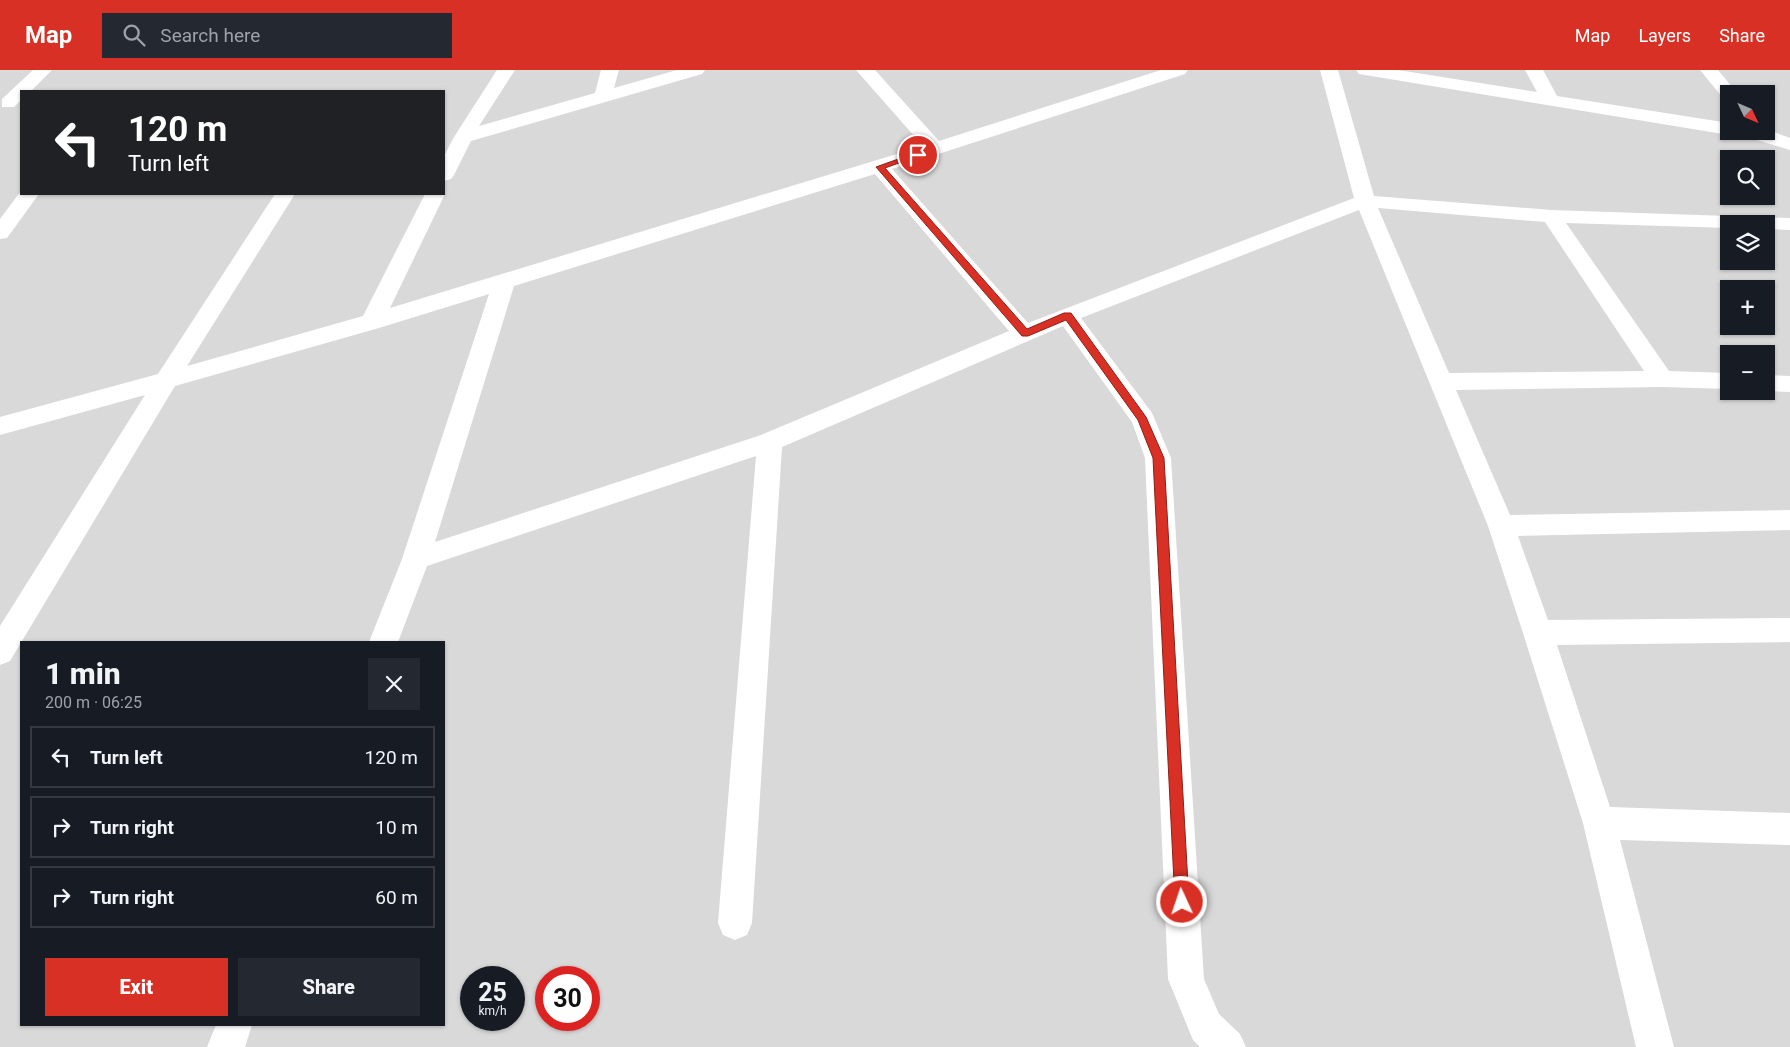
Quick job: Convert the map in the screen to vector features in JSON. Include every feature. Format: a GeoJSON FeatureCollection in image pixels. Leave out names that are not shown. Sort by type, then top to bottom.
{"type":"FeatureCollection","features":[{"type":"Feature","properties":{"kind":"street"},"geometry":{"type":"LineString","coordinates":[[24,90],[43,70]]}},
{"type":"Feature","properties":{"kind":"street"},"geometry":{"type":"LineString","coordinates":[[445,173],[463,137],[506,70]]}},
{"type":"Feature","properties":{"kind":"street"},"geometry":{"type":"LineString","coordinates":[[603,97],[610,70]]}},
{"type":"Feature","properties":{"kind":"street"},"geometry":{"type":"LineString","coordinates":[[463,137],[696,70]]}},
{"type":"Feature","properties":{"kind":"street"},"geometry":{"type":"LineString","coordinates":[[865,70],[936,149]]}},
{"type":"Feature","properties":{"kind":"street"},"geometry":{"type":"LineString","coordinates":[[0,426],[372,323],[880,167],[1179,70]]}},
{"type":"Feature","properties":{"kind":"street"},"geometry":{"type":"LineString","coordinates":[[1330,70],[1365,201],[1501,526],[1538,633],[1599,823],[1655,1047]]}},
{"type":"Feature","properties":{"kind":"street"},"geometry":{"type":"LineString","coordinates":[[1365,70],[1720,128]]}},
{"type":"Feature","properties":{"kind":"street"},"geometry":{"type":"LineString","coordinates":[[1534,70],[1550,100]]}},
{"type":"Feature","properties":{"kind":"street"},"geometry":{"type":"LineString","coordinates":[[1709,70],[1722,85]]}},
{"type":"Feature","properties":{"kind":"street"},"geometry":{"type":"LineString","coordinates":[[10,104],[20,94]]}},
{"type":"Feature","properties":{"kind":"street"},"geometry":{"type":"LineString","coordinates":[[1775,138],[1790,144]]}},
{"type":"Feature","properties":{"kind":"street"},"geometry":{"type":"LineString","coordinates":[[880,167],[1025,334]]}},
{"type":"Feature","properties":{"kind":"street"},"geometry":{"type":"LineString","coordinates":[[0,232],[28,195]]}},
{"type":"Feature","properties":{"kind":"street"},"geometry":{"type":"LineString","coordinates":[[0,652],[164,382],[284,195]]}},
{"type":"Feature","properties":{"kind":"street"},"geometry":{"type":"LineString","coordinates":[[372,323],[435,195]]}},
{"type":"Feature","properties":{"kind":"street"},"geometry":{"type":"LineString","coordinates":[[416,559],[770,442],[1068,315],[1365,201],[1551,216],[1790,224]]}},
{"type":"Feature","properties":{"kind":"street"},"geometry":{"type":"LineString","coordinates":[[1551,216],[1662,379]]}},
{"type":"Feature","properties":{"kind":"street"},"geometry":{"type":"LineString","coordinates":[[384,641],[416,559],[504,282]]}},
{"type":"Feature","properties":{"kind":"street"},"geometry":{"type":"LineString","coordinates":[[1068,315],[1143,419],[1158,458],[1186,979],[1206,1027],[1227,1047]]}},
{"type":"Feature","properties":{"kind":"street"},"geometry":{"type":"LineString","coordinates":[[1441,382],[1662,379],[1720,382]]}},
{"type":"Feature","properties":{"kind":"street"},"geometry":{"type":"LineString","coordinates":[[1775,383],[1790,384]]}},
{"type":"Feature","properties":{"kind":"street"},"geometry":{"type":"LineString","coordinates":[[735,923],[770,442]]}},
{"type":"Feature","properties":{"kind":"street"},"geometry":{"type":"LineString","coordinates":[[1501,526],[1790,520]]}},
{"type":"Feature","properties":{"kind":"street"},"geometry":{"type":"LineString","coordinates":[[1538,633],[1790,630]]}},
{"type":"Feature","properties":{"kind":"street"},"geometry":{"type":"LineString","coordinates":[[1599,823],[1790,829]]}},
{"type":"Feature","properties":{"kind":"street"},"geometry":{"type":"LineString","coordinates":[[226,1047],[234,1026]]}},
{"type":"Feature","properties":{"kind":"shaded area"},"geometry":{"type":"Polygon","coordinates":[[[0,70],[1790,70],[1790,1047],[0,1047],[0,70]]]}},
{"type":"Feature","properties":{"kind":"route"},"geometry":{"type":"LineString","coordinates":[[918,155],[880,167],[1025,334],[1068,315],[1143,419],[1158,458],[1182,902]]}}]}
